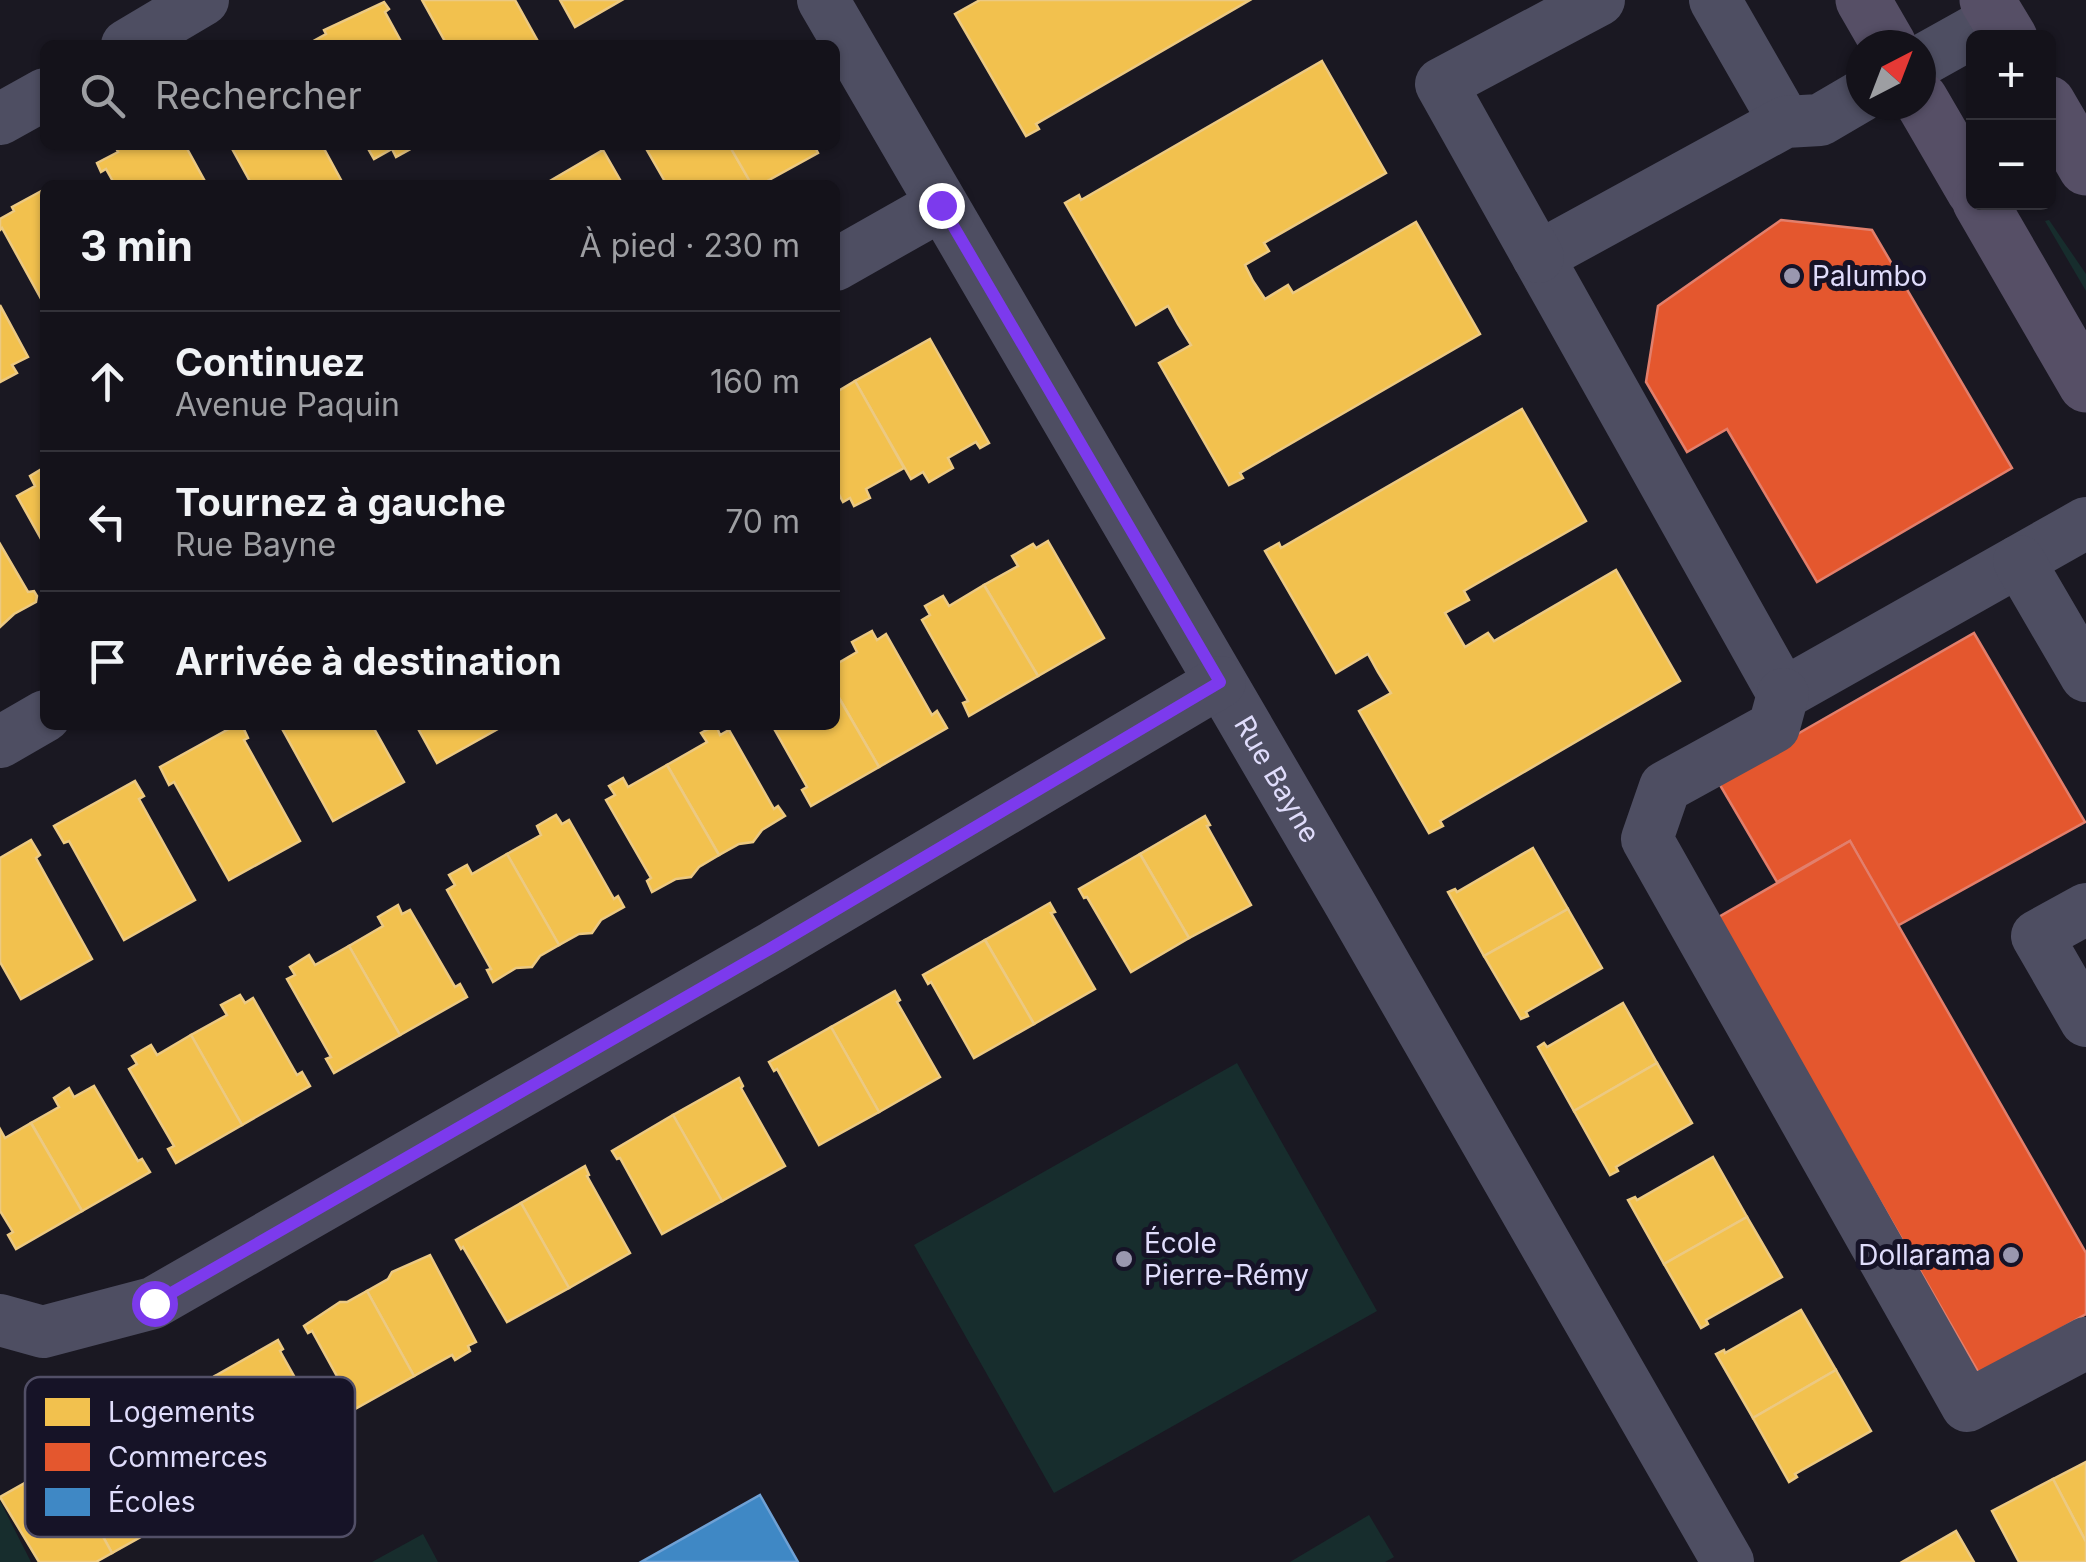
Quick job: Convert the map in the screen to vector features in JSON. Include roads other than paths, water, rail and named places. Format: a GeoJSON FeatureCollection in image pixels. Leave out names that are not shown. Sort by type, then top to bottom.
{"type":"FeatureCollection","features":[{"type":"Feature","properties":{"kind":"main road"},"geometry":{"type":"LineString","coordinates":[[1863,0],[1880,30]]}},
{"type":"Feature","properties":{"kind":"main road"},"geometry":{"type":"LineString","coordinates":[[2056,116],[2086,168]]}},
{"type":"Feature","properties":{"kind":"main road"},"geometry":{"type":"LineString","coordinates":[[1933,120],[1966,177]]}},
{"type":"Feature","properties":{"kind":"main road"},"geometry":{"type":"LineString","coordinates":[[1985,210],[2086,386]]}},
{"type":"Feature","properties":{"kind":"street"},"geometry":{"type":"LineString","coordinates":[[135,40],[203,0]]}},
{"type":"Feature","properties":{"kind":"street","name":"Rue Bayne"},"geometry":{"type":"LineString","coordinates":[[823,0],[1728,1562]]}},
{"type":"Feature","properties":{"kind":"street"},"geometry":{"type":"LineString","coordinates":[[1599,0],[1441,84],[1783,694]]}},
{"type":"Feature","properties":{"kind":"street"},"geometry":{"type":"LineString","coordinates":[[1715,0],[1785,122]]}},
{"type":"Feature","properties":{"kind":"street"},"geometry":{"type":"LineString","coordinates":[[1936,53],[1998,18]]}},
{"type":"Feature","properties":{"kind":"street"},"geometry":{"type":"LineString","coordinates":[[0,119],[40,97]]}},
{"type":"Feature","properties":{"kind":"street"},"geometry":{"type":"LineString","coordinates":[[1538,257],[1785,122],[1820,120],[1846,105]]}},
{"type":"Feature","properties":{"kind":"street"},"geometry":{"type":"LineString","coordinates":[[840,263],[941,205]]}},
{"type":"Feature","properties":{"kind":"street"},"geometry":{"type":"LineString","coordinates":[[2086,524],[1783,694],[1774,726],[1665,788],[1647,839],[1967,1406],[2086,1343]]}},
{"type":"Feature","properties":{"kind":"street"},"geometry":{"type":"LineString","coordinates":[[2019,561],[2086,676]]}},
{"type":"Feature","properties":{"kind":"street"},"geometry":{"type":"LineString","coordinates":[[0,1320],[42,1332],[154,1303],[773,947],[1220,682]]}},
{"type":"Feature","properties":{"kind":"street"},"geometry":{"type":"LineString","coordinates":[[0,742],[40,719]]}},
{"type":"Feature","properties":{"kind":"street"},"geometry":{"type":"LineString","coordinates":[[2086,909],[2037,936],[2086,1022]]}},
{"type":"Feature","properties":{"kind":"place","name":"Palumbo"},"geometry":{"type":"Point","coordinates":[1792,276]}},
{"type":"Feature","properties":{"kind":"place","name":"Dollarama"},"geometry":{"type":"Point","coordinates":[2011,1255]}},
{"type":"Feature","properties":{"kind":"place","name":"École Pierre-Rémy"},"geometry":{"type":"Point","coordinates":[1124,1259]}}]}
